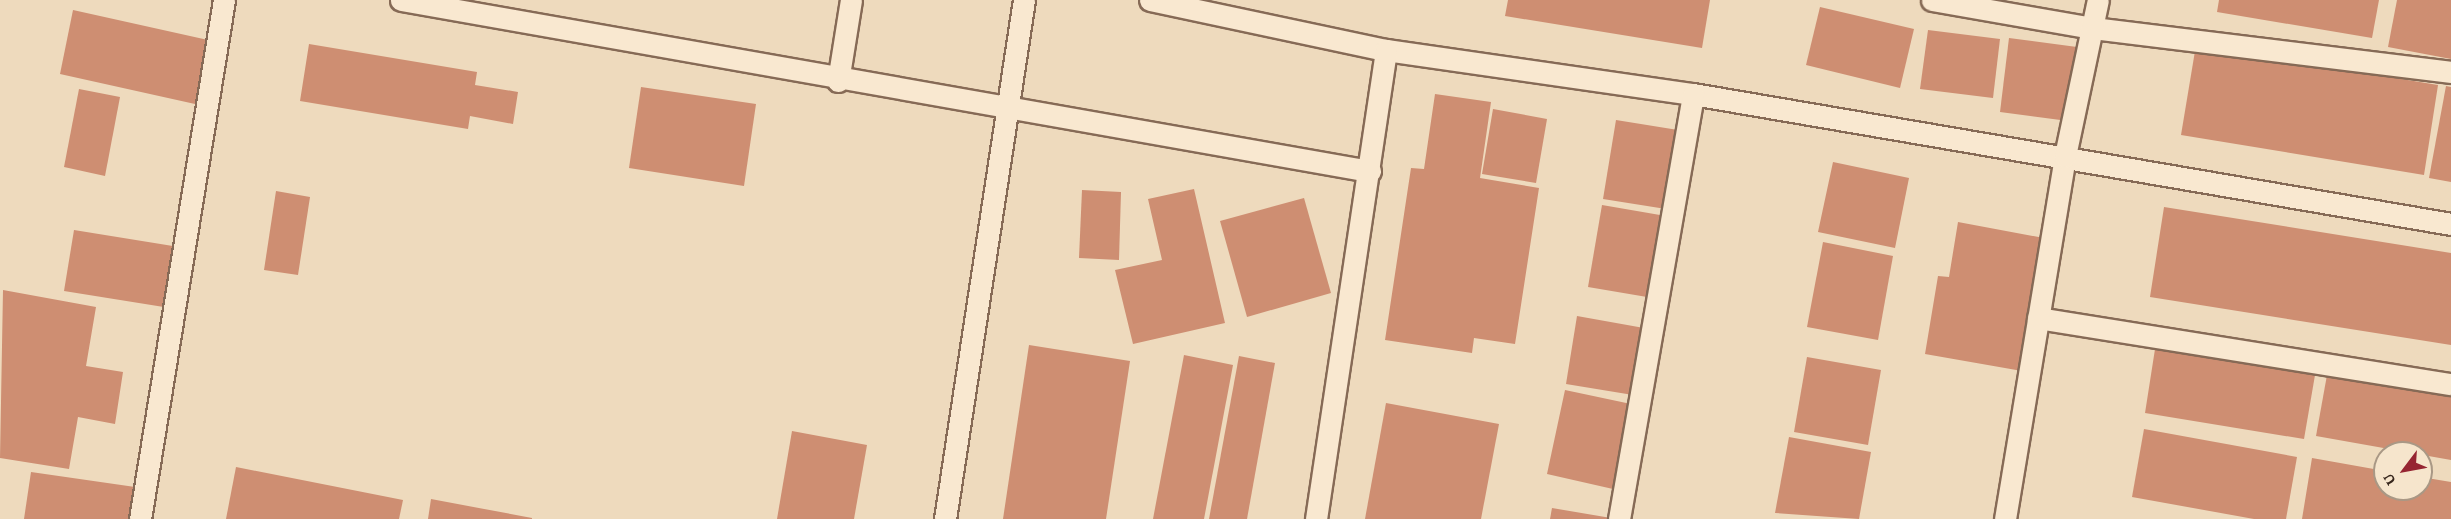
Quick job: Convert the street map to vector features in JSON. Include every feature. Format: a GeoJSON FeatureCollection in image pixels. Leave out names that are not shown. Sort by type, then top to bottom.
{"type":"FeatureCollection","features":[{"type":"Feature","properties":{"kind":"lane"},"geometry":{"type":"LineString","coordinates":[[140,519],[224,0]]}},
{"type":"Feature","properties":{"kind":"lane"},"geometry":{"type":"LineString","coordinates":[[401,0],[838,81],[1006,104],[1370,171]]}},
{"type":"Feature","properties":{"kind":"lane"},"geometry":{"type":"LineString","coordinates":[[838,81],[851,0]]}},
{"type":"Feature","properties":{"kind":"lane"},"geometry":{"type":"LineString","coordinates":[[945,519],[1006,104],[1024,0]]}},
{"type":"Feature","properties":{"kind":"lane"},"geometry":{"type":"LineString","coordinates":[[1150,0],[1386,50],[1693,94],[2451,224]]}},
{"type":"Feature","properties":{"kind":"lane"},"geometry":{"type":"LineString","coordinates":[[1932,0],[2093,28],[2451,72]]}},
{"type":"Feature","properties":{"kind":"lane"},"geometry":{"type":"LineString","coordinates":[[2005,519],[2065,156],[2098,0]]}},
{"type":"Feature","properties":{"kind":"lane"},"geometry":{"type":"LineString","coordinates":[[1317,519],[1386,50]]}},
{"type":"Feature","properties":{"kind":"lane"},"geometry":{"type":"LineString","coordinates":[[1619,519],[1693,94]]}},
{"type":"Feature","properties":{"kind":"lane"},"geometry":{"type":"LineString","coordinates":[[2038,318],[2451,384]]}},
{"type":"Feature","properties":{"kind":"building"},"geometry":{"type":"Polygon","coordinates":[[[1508,0],[1710,0],[1702,48],[1505,16],[1508,0]]]}},
{"type":"Feature","properties":{"kind":"building"},"geometry":{"type":"Polygon","coordinates":[[[2219,0],[2379,0],[2372,38],[2217,12],[2219,0]]]}},
{"type":"Feature","properties":{"kind":"building"},"geometry":{"type":"Polygon","coordinates":[[[2397,0],[2451,0],[2451,59],[2388,47],[2397,0]]]}},
{"type":"Feature","properties":{"kind":"building"},"geometry":{"type":"Polygon","coordinates":[[[1820,7],[1914,29],[1900,88],[1806,65],[1820,7]]]}},
{"type":"Feature","properties":{"kind":"building"},"geometry":{"type":"Polygon","coordinates":[[[73,10],[208,40],[195,104],[60,74],[73,10]]]}},
{"type":"Feature","properties":{"kind":"building"},"geometry":{"type":"Polygon","coordinates":[[[1928,30],[2000,39],[1993,98],[1920,89],[1928,30]]]}},
{"type":"Feature","properties":{"kind":"building"},"geometry":{"type":"Polygon","coordinates":[[[2009,38],[2077,47],[2068,121],[2000,112],[2009,38]]]}},
{"type":"Feature","properties":{"kind":"building"},"geometry":{"type":"Polygon","coordinates":[[[309,44],[477,72],[475,85],[518,92],[513,124],[470,116],[468,129],[300,101],[309,44]]]}},
{"type":"Feature","properties":{"kind":"building"},"geometry":{"type":"Polygon","coordinates":[[[2196,45],[2438,85],[2424,175],[2181,135],[2196,45]]]}},
{"type":"Feature","properties":{"kind":"building"},"geometry":{"type":"Polygon","coordinates":[[[2446,86],[2451,87],[2451,182],[2429,178],[2446,86]]]}},
{"type":"Feature","properties":{"kind":"building"},"geometry":{"type":"Polygon","coordinates":[[[641,87],[756,104],[744,186],[629,168],[641,87]]]}},
{"type":"Feature","properties":{"kind":"building"},"geometry":{"type":"Polygon","coordinates":[[[79,89],[120,97],[105,176],[64,167],[79,89]]]}},
{"type":"Feature","properties":{"kind":"building"},"geometry":{"type":"Polygon","coordinates":[[[1435,94],[1491,102],[1480,178],[1539,188],[1515,344],[1474,338],[1472,353],[1385,340],[1411,168],[1424,169],[1435,94]]]}},
{"type":"Feature","properties":{"kind":"building"},"geometry":{"type":"Polygon","coordinates":[[[1493,109],[1547,119],[1536,183],[1482,174],[1493,109]]]}},
{"type":"Feature","properties":{"kind":"building"},"geometry":{"type":"Polygon","coordinates":[[[1616,120],[1678,130],[1666,209],[1603,199],[1616,120]]]}},
{"type":"Feature","properties":{"kind":"building"},"geometry":{"type":"Polygon","coordinates":[[[1833,162],[1909,178],[1895,248],[1818,232],[1833,162]]]}},
{"type":"Feature","properties":{"kind":"building"},"geometry":{"type":"Polygon","coordinates":[[[1194,189],[1225,323],[1133,344],[1115,270],[1162,260],[1148,199],[1194,189]]]}},
{"type":"Feature","properties":{"kind":"building"},"geometry":{"type":"Polygon","coordinates":[[[1082,190],[1121,192],[1119,260],[1079,258],[1082,190]]]}},
{"type":"Feature","properties":{"kind":"building"},"geometry":{"type":"Polygon","coordinates":[[[276,191],[310,197],[298,275],[264,270],[276,191]]]}},
{"type":"Feature","properties":{"kind":"building"},"geometry":{"type":"Polygon","coordinates":[[[1304,198],[1331,293],[1247,317],[1220,221],[1304,198]]]}},
{"type":"Feature","properties":{"kind":"building"},"geometry":{"type":"Polygon","coordinates":[[[1602,205],[1660,215],[1647,297],[1588,287],[1602,205]]]}},
{"type":"Feature","properties":{"kind":"building"},"geometry":{"type":"Polygon","coordinates":[[[2164,207],[2451,253],[2451,345],[2150,297],[2164,207]]]}},
{"type":"Feature","properties":{"kind":"building"},"geometry":{"type":"Polygon","coordinates":[[[1958,222],[2044,238],[2022,371],[1925,354],[1938,276],[1949,277],[1958,222]]]}},
{"type":"Feature","properties":{"kind":"building"},"geometry":{"type":"Polygon","coordinates":[[[74,230],[179,247],[170,308],[64,291],[74,230]]]}},
{"type":"Feature","properties":{"kind":"building"},"geometry":{"type":"Polygon","coordinates":[[[1823,242],[1893,256],[1878,340],[1807,327],[1823,242]]]}},
{"type":"Feature","properties":{"kind":"building"},"geometry":{"type":"Polygon","coordinates":[[[3,290],[96,307],[86,366],[123,372],[115,424],[78,417],[69,469],[0,458],[3,290]]]}},
{"type":"Feature","properties":{"kind":"building"},"geometry":{"type":"Polygon","coordinates":[[[1577,316],[1644,328],[1633,395],[1566,384],[1577,316]]]}},
{"type":"Feature","properties":{"kind":"building"},"geometry":{"type":"Polygon","coordinates":[[[1029,345],[1130,361],[1106,519],[1003,519],[1029,345]]]}},
{"type":"Feature","properties":{"kind":"building"},"geometry":{"type":"Polygon","coordinates":[[[2155,349],[2315,375],[2304,439],[2145,413],[2155,349]]]}},
{"type":"Feature","properties":{"kind":"building"},"geometry":{"type":"Polygon","coordinates":[[[1184,355],[1233,365],[1204,519],[1153,519],[1184,355]]]}},
{"type":"Feature","properties":{"kind":"building"},"geometry":{"type":"Polygon","coordinates":[[[1239,356],[1275,363],[1247,519],[1209,519],[1239,356]]]}},
{"type":"Feature","properties":{"kind":"building"},"geometry":{"type":"Polygon","coordinates":[[[1807,357],[1881,370],[1868,445],[1794,432],[1807,357]]]}},
{"type":"Feature","properties":{"kind":"building"},"geometry":{"type":"Polygon","coordinates":[[[2327,375],[2451,397],[2451,460],[2433,457],[2433,441],[2373,441],[2373,446],[2316,436],[2327,375]]]}},
{"type":"Feature","properties":{"kind":"building"},"geometry":{"type":"Polygon","coordinates":[[[1565,390],[1631,404],[1613,489],[1547,474],[1565,390]]]}},
{"type":"Feature","properties":{"kind":"building"},"geometry":{"type":"Polygon","coordinates":[[[1386,403],[1499,424],[1481,519],[1365,519],[1386,403]]]}},
{"type":"Feature","properties":{"kind":"building"},"geometry":{"type":"Polygon","coordinates":[[[2144,429],[2297,457],[2286,519],[2254,519],[2132,497],[2144,429]]]}},
{"type":"Feature","properties":{"kind":"building"},"geometry":{"type":"Polygon","coordinates":[[[792,431],[867,445],[854,519],[777,519],[792,431]]]}},
{"type":"Feature","properties":{"kind":"building"},"geometry":{"type":"Polygon","coordinates":[[[1789,437],[1871,452],[1859,519],[1775,513],[1789,437]]]}},
{"type":"Feature","properties":{"kind":"building"},"geometry":{"type":"Polygon","coordinates":[[[2312,458],[2373,469],[2373,501],[2433,501],[2433,479],[2451,482],[2451,519],[2302,519],[2312,458]]]}},
{"type":"Feature","properties":{"kind":"building"},"geometry":{"type":"Polygon","coordinates":[[[236,467],[403,500],[399,519],[226,519],[236,467]]]}},
{"type":"Feature","properties":{"kind":"building"},"geometry":{"type":"Polygon","coordinates":[[[31,472],[142,488],[138,519],[24,519],[31,472]]]}},
{"type":"Feature","properties":{"kind":"building"},"geometry":{"type":"Polygon","coordinates":[[[431,499],[532,518],[532,519],[428,519],[431,499]]]}},
{"type":"Feature","properties":{"kind":"building"},"geometry":{"type":"Polygon","coordinates":[[[1552,508],[1611,518],[1611,519],[1550,519],[1552,508]]]}}]}
